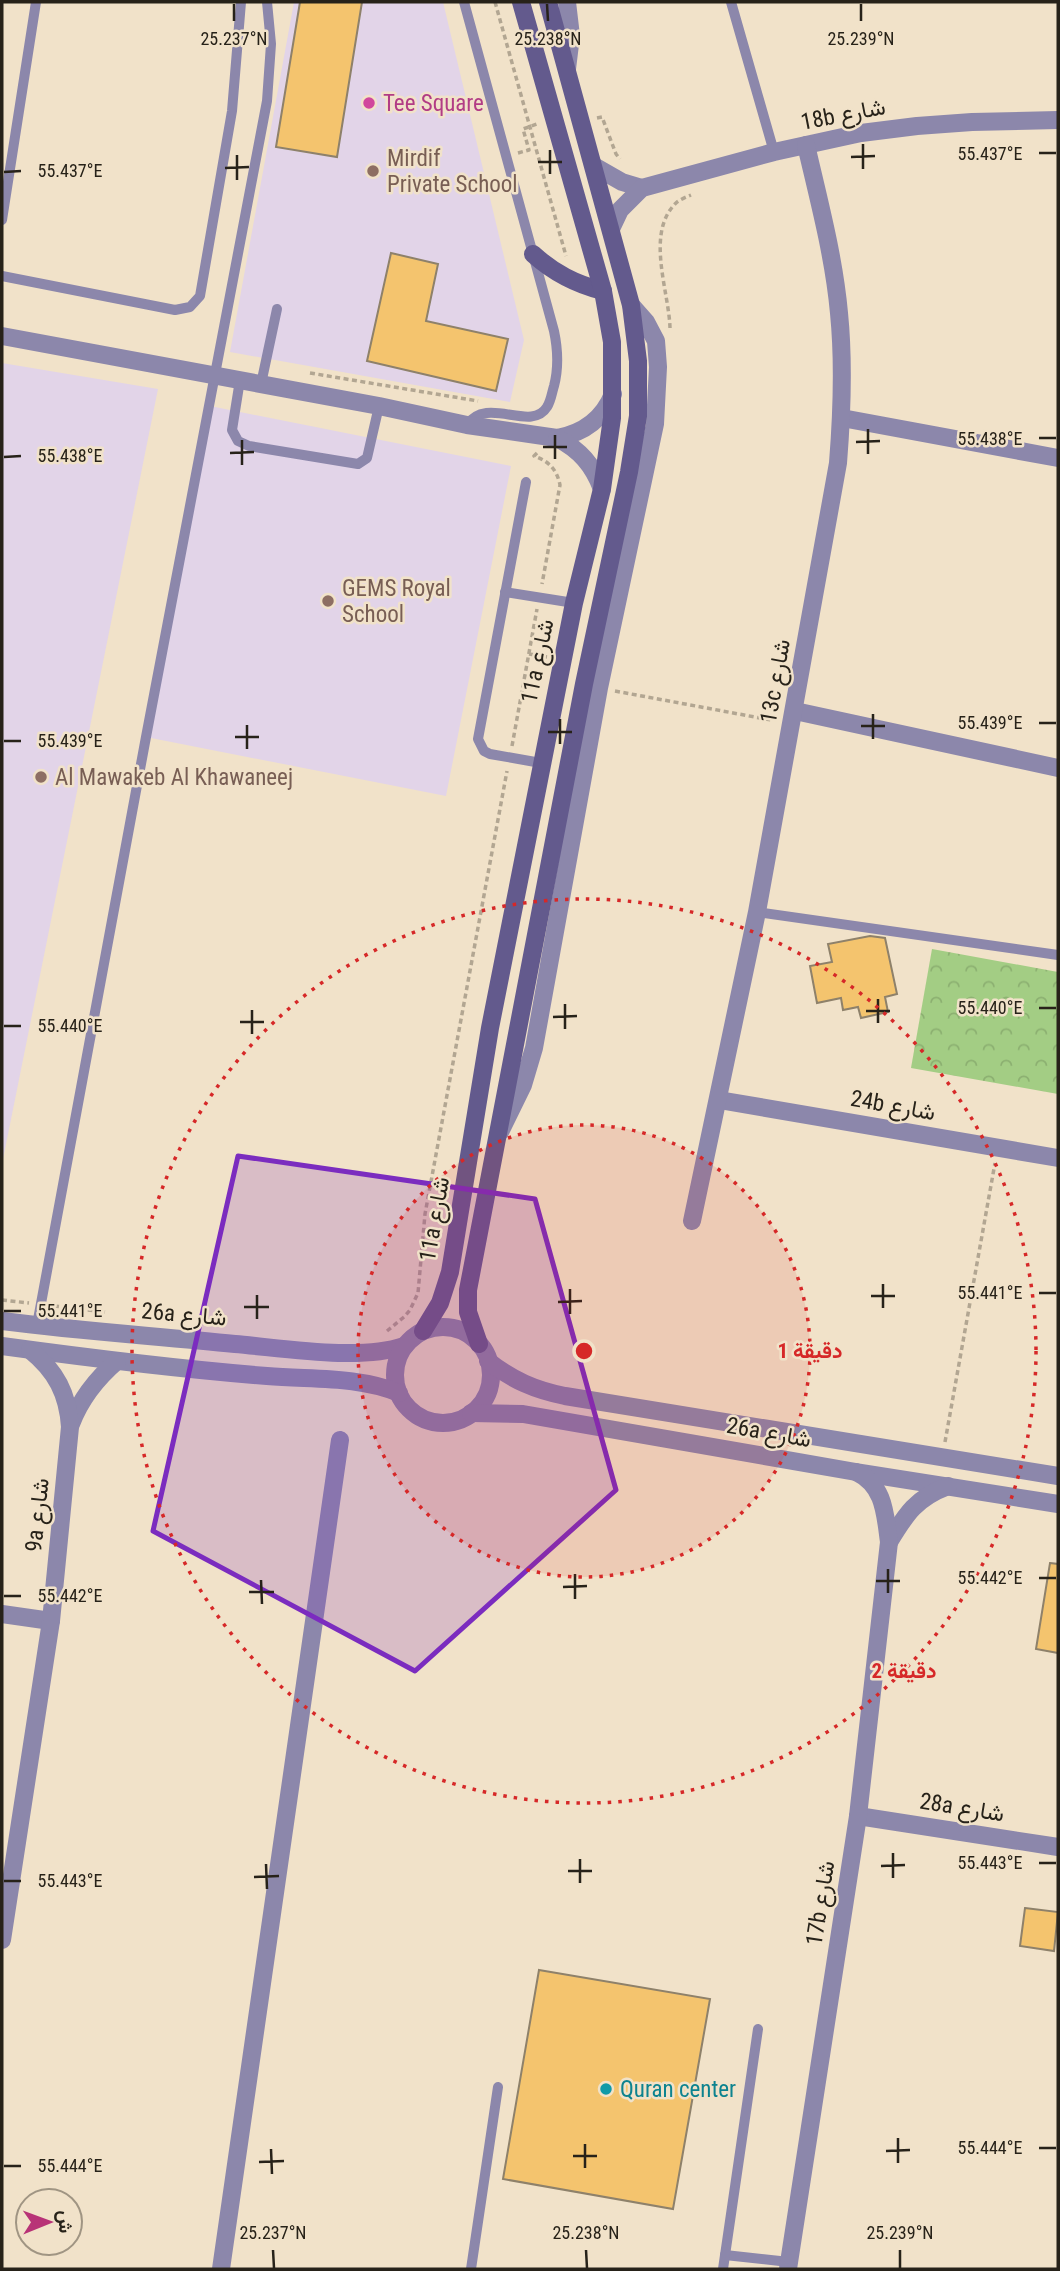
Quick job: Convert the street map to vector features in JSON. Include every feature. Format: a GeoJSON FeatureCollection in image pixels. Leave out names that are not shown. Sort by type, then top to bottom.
{"type":"FeatureCollection","features":[{"type":"Feature","properties":{"kind":"street","name":"11a شارع"},"geometry":{"type":"LineString","coordinates":[[423,1331],[440,1303],[450,1272],[490,1028],[541,763],[574,603],[602,489],[613,394],[612,342],[603,291],[521,2]]}},
{"type":"Feature","properties":{"kind":"street","name":"11a شارع"},"geometry":{"type":"LineString","coordinates":[[479,1344],[468,1312],[468,1290],[573,737],[635,444],[638,374],[636,332],[631,305],[548,2]]}},
{"type":"Feature","properties":{"kind":"street","name":"11a شارع"},"geometry":{"type":"LineString","coordinates":[[567,2],[571,36],[567,69]]}},
{"type":"Feature","properties":{"kind":"street","name":"18b شارع"},"geometry":{"type":"LineString","coordinates":[[642,188],[774,152],[861,133],[972,122],[1058,120]]}},
{"type":"Feature","properties":{"kind":"street","name":"13c شارع"},"geometry":{"type":"LineString","coordinates":[[692,1221],[757,912],[836,475],[842,418],[839,313],[832,260],[806,145]]}},
{"type":"Feature","properties":{"kind":"street"},"geometry":{"type":"LineString","coordinates":[[594,166],[622,182],[642,188],[620,210],[611,229]]}},
{"type":"Feature","properties":{"kind":"street"},"geometry":{"type":"LineString","coordinates":[[533,254],[574,283],[603,291]]}},
{"type":"Feature","properties":{"kind":"street"},"geometry":{"type":"LineString","coordinates":[[499,1135],[523,1085],[534,1048],[599,688],[656,415],[656,341],[646,322],[631,305]]}},
{"type":"Feature","properties":{"kind":"street"},"geometry":{"type":"LineString","coordinates":[[2,336],[379,406],[467,425],[553,437],[568,436],[587,427],[603,412],[613,394]]}},
{"type":"Feature","properties":{"kind":"street"},"geometry":{"type":"LineString","coordinates":[[842,418],[1058,458]]}},
{"type":"Feature","properties":{"kind":"street"},"geometry":{"type":"LineString","coordinates":[[553,437],[568,443],[585,458],[602,489]]}},
{"type":"Feature","properties":{"kind":"street"},"geometry":{"type":"LineString","coordinates":[[795,711],[1058,768]]}},
{"type":"Feature","properties":{"kind":"street","name":"24b شارع"},"geometry":{"type":"LineString","coordinates":[[719,1100],[1058,1158]]}},
{"type":"Feature","properties":{"kind":"street","name":"26a شارع"},"geometry":{"type":"LineString","coordinates":[[2,1321],[281,1348],[383,1352],[404,1346]]}},
{"type":"Feature","properties":{"kind":"street"},"geometry":{"type":"LineString","coordinates":[[435,1327],[459,1330],[470,1335],[479,1344],[488,1361],[490,1372],[486,1395],[471,1413],[449,1422],[424,1419],[414,1413],[399,1393],[396,1381],[395,1369],[404,1346],[423,1331],[435,1327]]}},
{"type":"Feature","properties":{"kind":"street"},"geometry":{"type":"LineString","coordinates":[[2,1346],[269,1377],[362,1382],[399,1393]]}},
{"type":"Feature","properties":{"kind":"street","name":"9a شارع"},"geometry":{"type":"LineString","coordinates":[[2,1940],[7,1872],[51,1621],[70,1427],[64,1391],[44,1361],[30,1350]]}},
{"type":"Feature","properties":{"kind":"street","name":"9a شارع"},"geometry":{"type":"LineString","coordinates":[[70,1427],[83,1397],[117,1361]]}},
{"type":"Feature","properties":{"kind":"street","name":"26a شارع"},"geometry":{"type":"LineString","coordinates":[[488,1361],[516,1380],[556,1395],[1058,1476]]}},
{"type":"Feature","properties":{"kind":"street","name":"26a شارع"},"geometry":{"type":"LineString","coordinates":[[471,1413],[523,1414],[1058,1504]]}},
{"type":"Feature","properties":{"kind":"street"},"geometry":{"type":"LineString","coordinates":[[221,2269],[340,1440]]}},
{"type":"Feature","properties":{"kind":"street","name":"17b شارع"},"geometry":{"type":"LineString","coordinates":[[788,2266],[858,1816],[889,1542],[878,1490],[865,1476],[856,1472]]}},
{"type":"Feature","properties":{"kind":"street","name":"17b شارع"},"geometry":{"type":"LineString","coordinates":[[889,1542],[907,1513],[916,1504],[925,1496],[948,1486]]}},
{"type":"Feature","properties":{"kind":"street"},"geometry":{"type":"LineString","coordinates":[[2,1614],[51,1621]]}},
{"type":"Feature","properties":{"kind":"street","name":"28a شارع"},"geometry":{"type":"LineString","coordinates":[[858,1816],[1058,1847]]}},
{"type":"Feature","properties":{"kind":"lane"},"geometry":{"type":"LineString","coordinates":[[2,276],[175,310],[183,310],[196,303],[200,296],[232,111],[241,2]]}},
{"type":"Feature","properties":{"kind":"lane"},"geometry":{"type":"LineString","coordinates":[[37,1325],[267,101],[271,44],[267,2]]}},
{"type":"Feature","properties":{"kind":"lane"},"geometry":{"type":"LineString","coordinates":[[464,2],[557,343],[557,367],[550,402],[544,411],[534,416],[483,412],[471,419],[467,425]]}},
{"type":"Feature","properties":{"kind":"lane"},"geometry":{"type":"LineString","coordinates":[[731,2],[774,152]]}},
{"type":"Feature","properties":{"kind":"lane"},"geometry":{"type":"LineString","coordinates":[[2,220],[36,6]]}},
{"type":"Feature","properties":{"kind":"lane"},"geometry":{"type":"LineString","coordinates":[[261,384],[277,309]]}},
{"type":"Feature","properties":{"kind":"lane"},"geometry":{"type":"LineString","coordinates":[[240,380],[232,430],[237,441],[249,446],[358,464],[367,458],[379,406]]}},
{"type":"Feature","properties":{"kind":"lane"},"geometry":{"type":"LineString","coordinates":[[526,482],[478,739],[484,751],[509,759],[541,763]]}},
{"type":"Feature","properties":{"kind":"lane"},"geometry":{"type":"LineString","coordinates":[[505,593],[574,603]]}},
{"type":"Feature","properties":{"kind":"lane"},"geometry":{"type":"LineString","coordinates":[[757,912],[1058,955]]}},
{"type":"Feature","properties":{"kind":"lane"},"geometry":{"type":"LineString","coordinates":[[723,2269],[758,2029]]}},
{"type":"Feature","properties":{"kind":"lane"},"geometry":{"type":"LineString","coordinates":[[471,2269],[498,2087]]}},
{"type":"Feature","properties":{"kind":"lane"},"geometry":{"type":"LineString","coordinates":[[725,2255],[788,2266]]}},
{"type":"Feature","properties":{"kind":"path"},"geometry":{"type":"LineString","coordinates":[[495,2],[574,283]]}},
{"type":"Feature","properties":{"kind":"path"},"geometry":{"type":"LineString","coordinates":[[305,372],[480,401]]}},
{"type":"Feature","properties":{"kind":"path"},"geometry":{"type":"LineString","coordinates":[[382,1333],[404,1317],[418,1293],[425,1214],[560,493],[554,469],[542,458],[534,456],[547,446],[553,437]]}},
{"type":"Feature","properties":{"kind":"path"},"geometry":{"type":"LineString","coordinates":[[528,654],[562,660]]}},
{"type":"Feature","properties":{"kind":"path"},"geometry":{"type":"LineString","coordinates":[[599,688],[771,720],[774,707],[795,711]]}},
{"type":"Feature","properties":{"kind":"path"},"geometry":{"type":"LineString","coordinates":[[942,1457],[997,1147]]}},
{"type":"Feature","properties":{"kind":"path"},"geometry":{"type":"LineString","coordinates":[[2,1300],[108,1312]]}},
{"type":"Feature","properties":{"kind":"highlighted area"},"geometry":{"type":"Polygon","coordinates":[[[238,1156],[535,1199],[616,1490],[415,1671],[153,1531],[238,1156]]]}},
{"type":"Feature","properties":{"kind":"shaded area","name":"Mirdif Private School"},"geometry":{"type":"Polygon","coordinates":[[[294,2],[443,2],[524,340],[510,402],[230,352],[294,2]]]}},
{"type":"Feature","properties":{"kind":"shaded area","name":"Al Mawakeb Al Khawaneej"},"geometry":{"type":"Polygon","coordinates":[[[2,363],[158,389],[2,1164],[2,363]]]}},
{"type":"Feature","properties":{"kind":"shaded area","name":"GEMS Royal School"},"geometry":{"type":"Polygon","coordinates":[[[210,406],[511,466],[446,796],[146,737],[210,406]]]}},
{"type":"Feature","properties":{"kind":"green space"},"geometry":{"type":"Polygon","coordinates":[[[932,949],[1058,972],[1058,1094],[911,1068],[932,949]]]}},
{"type":"Feature","properties":{"kind":"building"},"geometry":{"type":"Polygon","coordinates":[[[300,2],[362,2],[337,157],[276,147],[300,2]]]}},
{"type":"Feature","properties":{"kind":"building"},"geometry":{"type":"Polygon","coordinates":[[[391,253],[438,264],[426,321],[508,339],[496,391],[367,361],[391,253]]]}},
{"type":"Feature","properties":{"kind":"building"},"geometry":{"type":"Polygon","coordinates":[[[870,936],[885,938],[897,994],[885,997],[888,1012],[861,1018],[858,1007],[843,1010],[841,998],[817,1003],[810,966],[832,962],[828,944],[870,936]]]}},
{"type":"Feature","properties":{"kind":"building"},"geometry":{"type":"Polygon","coordinates":[[[1050,1563],[1058,1564],[1058,1653],[1036,1649],[1050,1563]]]}},
{"type":"Feature","properties":{"kind":"building"},"geometry":{"type":"Polygon","coordinates":[[[1025,1908],[1058,1912],[1054,1951],[1020,1946],[1025,1908]]]}},
{"type":"Feature","properties":{"kind":"building","name":"Quran center"},"geometry":{"type":"Polygon","coordinates":[[[539,1970],[710,1999],[673,2209],[503,2179],[539,1970]]]}},
{"type":"Feature","properties":{"kind":"place","name":"Tee Square"},"geometry":{"type":"Point","coordinates":[369,103]}},
{"type":"Feature","properties":{"kind":"place","name":"Mirdif Private School"},"geometry":{"type":"Point","coordinates":[373,171]}},
{"type":"Feature","properties":{"kind":"place","name":"GEMS Royal School"},"geometry":{"type":"Point","coordinates":[328,601]}},
{"type":"Feature","properties":{"kind":"place","name":"Al Mawakeb Al Khawaneej"},"geometry":{"type":"Point","coordinates":[41,777]}},
{"type":"Feature","properties":{"kind":"place","name":"Quran center"},"geometry":{"type":"Point","coordinates":[606,2089]}}]}
